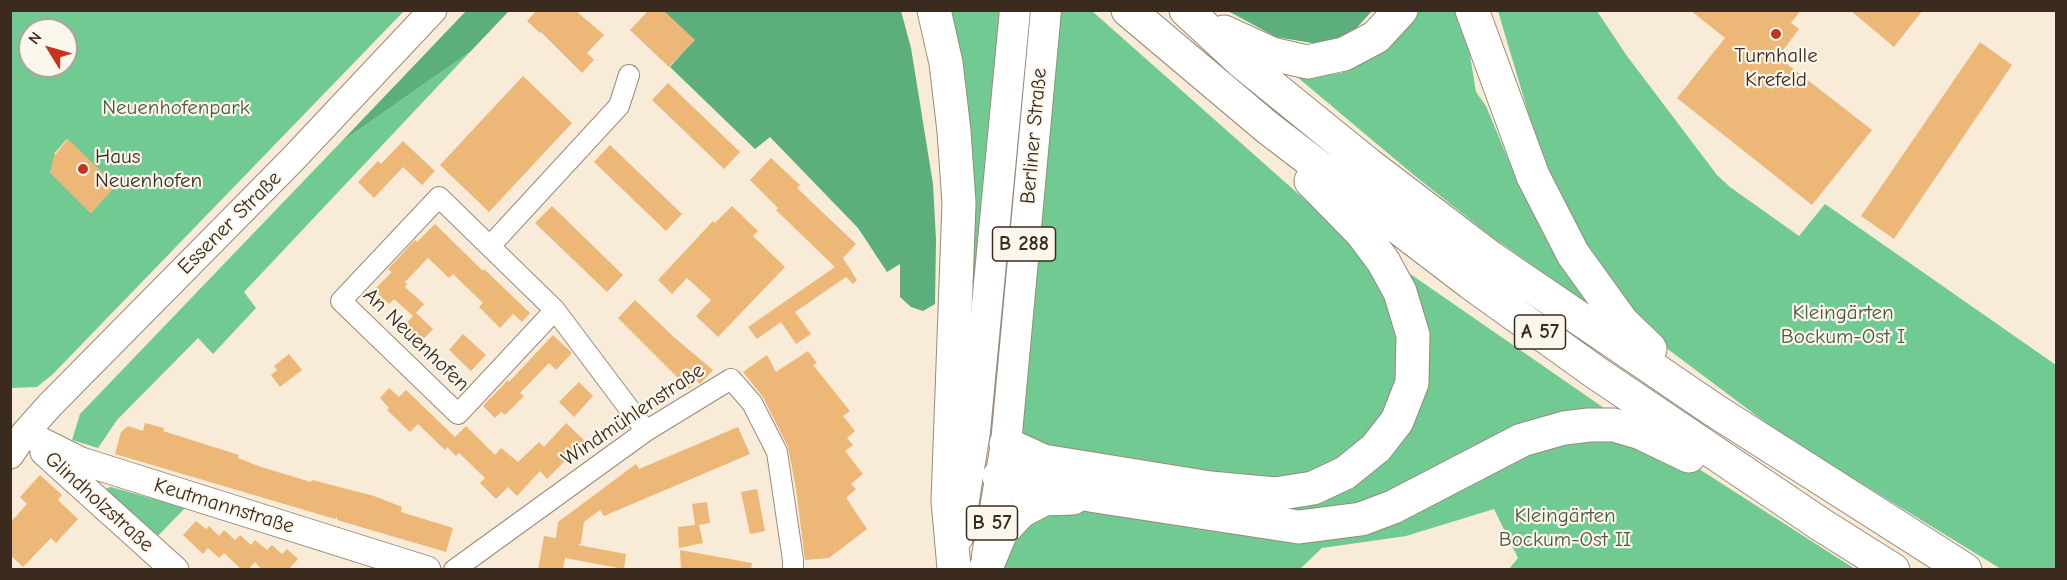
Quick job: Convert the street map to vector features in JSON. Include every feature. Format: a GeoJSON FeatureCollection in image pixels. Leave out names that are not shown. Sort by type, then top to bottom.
{"type":"FeatureCollection","features":[{"type":"Feature","properties":{"kind":"highway"},"geometry":{"type":"LineString","coordinates":[[934,10],[946,63],[959,203],[948,501],[969,569]]}},
{"type":"Feature","properties":{"kind":"highway","name":"A 57"},"geometry":{"type":"LineString","coordinates":[[1128,10],[1268,128],[1471,284],[1595,372],[1820,524],[1893,570]]}},
{"type":"Feature","properties":{"kind":"highway","name":"A 57"},"geometry":{"type":"LineString","coordinates":[[1186,10],[1242,62],[1369,165],[1491,258],[1714,410],[1965,570]]}},
{"type":"Feature","properties":{"kind":"highway"},"geometry":{"type":"LineString","coordinates":[[1198,10],[1224,32],[1272,54],[1307,62],[1344,54],[1376,37],[1401,10]]}},
{"type":"Feature","properties":{"kind":"highway"},"geometry":{"type":"LineString","coordinates":[[1472,10],[1533,176],[1573,254],[1622,322],[1714,410]]}},
{"type":"Feature","properties":{"kind":"highway"},"geometry":{"type":"LineString","coordinates":[[1485,10],[1504,94]]}},
{"type":"Feature","properties":{"kind":"highway"},"geometry":{"type":"LineString","coordinates":[[1006,444],[1043,461],[1210,488],[1275,494],[1313,488],[1345,473],[1376,448],[1397,421],[1412,383],[1413,335],[1400,292],[1383,261],[1362,232],[1321,193],[1268,128]]}},
{"type":"Feature","properties":{"kind":"highway"},"geometry":{"type":"LineString","coordinates":[[999,477],[1096,496],[1299,527],[1325,525],[1360,519],[1394,507],[1522,440],[1564,428],[1614,425],[1641,433],[1682,452],[1759,501],[1820,524]]}},
{"type":"Feature","properties":{"kind":"highway"},"geometry":{"type":"LineString","coordinates":[[969,569],[1021,511],[1044,499],[1096,496]]}},
{"type":"Feature","properties":{"kind":"main road","name":"Berliner Straße"},"geometry":{"type":"LineString","coordinates":[[969,569],[966,487],[975,431],[1015,10]]}},
{"type":"Feature","properties":{"kind":"main road","name":"Berliner Straße"},"geometry":{"type":"LineString","coordinates":[[969,569],[999,477],[1006,444],[1046,10]]}},
{"type":"Feature","properties":{"kind":"main road","name":"Berliner Straße"},"geometry":{"type":"LineString","coordinates":[[975,431],[987,466],[999,477]]}},
{"type":"Feature","properties":{"kind":"street","name":"Essener Straße"},"geometry":{"type":"LineString","coordinates":[[15,436],[50,405],[283,169],[434,10]]}},
{"type":"Feature","properties":{"kind":"street"},"geometry":{"type":"LineString","coordinates":[[490,246],[620,106],[629,75]]}},
{"type":"Feature","properties":{"kind":"street","name":"An Neuenhofen"},"geometry":{"type":"LineString","coordinates":[[555,310],[458,414],[341,301],[439,197],[555,310],[646,431]]}},
{"type":"Feature","properties":{"kind":"street","name":"Windmühlenstraße"},"geometry":{"type":"LineString","coordinates":[[454,570],[646,431],[730,379],[752,403],[777,452],[794,560],[793,570]]}},
{"type":"Feature","properties":{"kind":"street","name":"Glindholzstraße"},"geometry":{"type":"LineString","coordinates":[[15,436],[52,461],[175,570]]}},
{"type":"Feature","properties":{"kind":"street","name":"Keutmannstraße"},"geometry":{"type":"LineString","coordinates":[[15,436],[81,461],[427,570]]}},
{"type":"Feature","properties":{"kind":"green space","name":"Neuenhofenpark"},"geometry":{"type":"Polygon","coordinates":[[[11,11],[404,11],[53,374],[37,387],[11,388],[11,11]],[[67,139],[54,154],[61,160],[50,172],[91,213],[115,185],[67,139]]]}},
{"type":"Feature","properties":{"kind":"green space"},"geometry":{"type":"Polygon","coordinates":[[[466,11],[509,11],[470,52],[341,142],[466,11]]]}},
{"type":"Feature","properties":{"kind":"green space"},"geometry":{"type":"Polygon","coordinates":[[[663,11],[901,11],[911,48],[933,184],[936,240],[935,304],[923,311],[911,307],[900,297],[900,264],[887,272],[858,228],[770,137],[755,149],[670,67],[694,40],[663,11]]]}},
{"type":"Feature","properties":{"kind":"green space","name":"Kleingärten Bockum-Ost II"},"geometry":{"type":"Polygon","coordinates":[[[942,11],[1092,11],[1312,206],[1604,408],[1855,569],[1509,569],[1518,558],[1494,509],[1406,536],[1322,548],[1300,569],[1003,569],[1023,437],[962,352],[942,11]]]}},
{"type":"Feature","properties":{"kind":"green space"},"geometry":{"type":"Polygon","coordinates":[[[1228,11],[1372,11],[1351,34],[1318,44],[1276,37],[1228,11]]]}},
{"type":"Feature","properties":{"kind":"green space"},"geometry":{"type":"Polygon","coordinates":[[[1414,11],[1459,11],[1469,49],[1476,92],[1486,106],[1508,159],[1551,246],[1590,306],[1491,236],[1415,176],[1296,76],[1341,73],[1370,59],[1395,37],[1414,11]]]}},
{"type":"Feature","properties":{"kind":"green space","name":"Kleingärten Bockum-Ost I"},"geometry":{"type":"Polygon","coordinates":[[[1498,11],[1597,11],[1627,56],[1717,175],[1730,187],[1799,236],[1825,204],[2056,365],[2056,569],[2001,569],[1781,434],[1657,341],[1586,250],[1544,166],[1498,11]]]}},
{"type":"Feature","properties":{"kind":"green space"},"geometry":{"type":"Polygon","coordinates":[[[470,52],[244,292],[256,308],[213,354],[198,338],[117,420],[98,448],[72,440],[80,414],[341,142],[470,52]]]}},
{"type":"Feature","properties":{"kind":"green space"},"geometry":{"type":"Polygon","coordinates":[[[111,487],[185,508],[154,540],[106,493],[107,488],[111,487]]]}},
{"type":"Feature","properties":{"kind":"building"},"geometry":{"type":"Polygon","coordinates":[[[537,10],[575,10],[604,35],[587,53],[594,60],[582,73],[527,21],[537,10]]]}},
{"type":"Feature","properties":{"kind":"building"},"geometry":{"type":"Polygon","coordinates":[[[649,10],[663,10],[695,40],[669,67],[630,30],[649,10]]]}},
{"type":"Feature","properties":{"kind":"building"},"geometry":{"type":"Polygon","coordinates":[[[1690,10],[1801,10],[1791,23],[1799,29],[1778,57],[1872,130],[1812,205],[1677,98],[1725,38],[1690,10]]]}},
{"type":"Feature","properties":{"kind":"building"},"geometry":{"type":"Polygon","coordinates":[[[1850,10],[1923,10],[1894,47],[1850,10]]]}},
{"type":"Feature","properties":{"kind":"building"},"geometry":{"type":"Polygon","coordinates":[[[1980,42],[2012,65],[1894,239],[1861,216],[1980,42]]]}},
{"type":"Feature","properties":{"kind":"building"},"geometry":{"type":"Polygon","coordinates":[[[523,76],[572,123],[489,212],[440,165],[523,76]]]}},
{"type":"Feature","properties":{"kind":"building"},"geometry":{"type":"Polygon","coordinates":[[[668,83],[740,152],[724,169],[652,100],[668,83]]]}},
{"type":"Feature","properties":{"kind":"building"},"geometry":{"type":"Polygon","coordinates":[[[68,139],[116,186],[91,213],[50,173],[54,156],[68,139]]]}},
{"type":"Feature","properties":{"kind":"building"},"geometry":{"type":"Polygon","coordinates":[[[403,141],[435,171],[422,185],[403,167],[374,198],[358,182],[378,161],[381,164],[403,141]]]}},
{"type":"Feature","properties":{"kind":"building"},"geometry":{"type":"Polygon","coordinates":[[[610,145],[682,214],[666,231],[594,162],[610,145]]]}},
{"type":"Feature","properties":{"kind":"building"},"geometry":{"type":"Polygon","coordinates":[[[771,158],[800,185],[797,188],[856,244],[843,258],[857,280],[853,284],[846,277],[795,312],[811,334],[796,344],[781,322],[757,339],[748,327],[835,267],[776,210],[778,208],[750,180],[771,158]]]}},
{"type":"Feature","properties":{"kind":"building"},"geometry":{"type":"Polygon","coordinates":[[[552,206],[623,275],[607,292],[535,223],[552,206]]]}},
{"type":"Feature","properties":{"kind":"building"},"geometry":{"type":"Polygon","coordinates":[[[732,206],[758,231],[753,236],[785,267],[718,337],[696,316],[711,300],[687,278],[672,294],[658,280],[713,221],[715,223],[732,206]]]}},
{"type":"Feature","properties":{"kind":"building"},"geometry":{"type":"Polygon","coordinates":[[[435,224],[530,313],[522,322],[513,314],[500,328],[479,307],[483,303],[453,274],[449,278],[428,258],[405,282],[407,284],[405,287],[424,304],[416,313],[433,329],[416,347],[399,331],[413,316],[394,299],[389,304],[374,290],[392,272],[388,269],[415,240],[417,242],[435,224]]]}},
{"type":"Feature","properties":{"kind":"building"},"geometry":{"type":"Polygon","coordinates":[[[635,300],[713,370],[700,384],[697,381],[689,389],[618,318],[635,300]]]}},
{"type":"Feature","properties":{"kind":"building"},"geometry":{"type":"Polygon","coordinates":[[[463,334],[486,355],[471,371],[449,350],[463,334]]]}},
{"type":"Feature","properties":{"kind":"building"},"geometry":{"type":"Polygon","coordinates":[[[553,335],[572,353],[556,370],[549,363],[520,393],[524,396],[505,415],[501,412],[495,418],[483,406],[553,335]]]}},
{"type":"Feature","properties":{"kind":"building"},"geometry":{"type":"Polygon","coordinates":[[[808,351],[817,363],[813,365],[850,411],[843,416],[855,431],[847,438],[853,445],[845,451],[863,474],[851,484],[856,489],[847,499],[867,529],[829,558],[805,560],[788,447],[763,397],[743,372],[767,355],[776,372],[808,351]]]}},
{"type":"Feature","properties":{"kind":"building"},"geometry":{"type":"Polygon","coordinates":[[[289,354],[302,370],[280,387],[271,375],[277,370],[274,366],[289,354]]]}},
{"type":"Feature","properties":{"kind":"building"},"geometry":{"type":"Polygon","coordinates":[[[579,382],[593,396],[574,417],[559,402],[579,382]]]}},
{"type":"Feature","properties":{"kind":"building"},"geometry":{"type":"Polygon","coordinates":[[[389,388],[399,397],[406,390],[455,437],[466,426],[495,455],[501,448],[518,462],[539,442],[544,447],[566,423],[585,441],[547,479],[540,471],[517,496],[508,487],[496,499],[480,483],[485,478],[459,453],[456,456],[447,447],[445,450],[418,424],[410,432],[387,410],[389,408],[380,398],[389,388]]]}},
{"type":"Feature","properties":{"kind":"building"},"geometry":{"type":"Polygon","coordinates":[[[145,423],[239,455],[238,458],[261,467],[311,482],[312,480],[374,496],[402,507],[401,512],[453,528],[446,552],[337,520],[337,517],[335,519],[115,454],[121,432],[128,426],[143,431],[145,423]]]}},
{"type":"Feature","properties":{"kind":"building"},"geometry":{"type":"Polygon","coordinates":[[[738,427],[750,454],[604,516],[600,510],[584,522],[581,543],[578,545],[626,554],[624,569],[565,558],[563,570],[538,570],[544,536],[556,538],[558,522],[636,464],[639,469],[738,427]]]}},
{"type":"Feature","properties":{"kind":"building"},"geometry":{"type":"Polygon","coordinates":[[[40,475],[62,495],[58,500],[78,519],[56,543],[51,538],[23,567],[10,555],[10,523],[27,504],[20,497],[40,475]]]}},
{"type":"Feature","properties":{"kind":"building"},"geometry":{"type":"Polygon","coordinates":[[[757,489],[765,531],[750,534],[741,492],[757,489]]]}},
{"type":"Feature","properties":{"kind":"building"},"geometry":{"type":"Polygon","coordinates":[[[707,502],[710,523],[699,525],[703,543],[679,548],[678,527],[695,525],[692,504],[707,502]]]}},
{"type":"Feature","properties":{"kind":"building"},"geometry":{"type":"Polygon","coordinates":[[[196,521],[206,529],[209,526],[219,536],[224,530],[235,540],[240,535],[251,545],[255,540],[267,550],[272,545],[282,554],[287,549],[298,559],[288,570],[262,570],[255,562],[248,570],[242,570],[224,553],[219,558],[208,548],[203,554],[183,535],[196,521]]]}},
{"type":"Feature","properties":{"kind":"building"},"geometry":{"type":"Polygon","coordinates":[[[680,550],[752,563],[751,570],[681,570],[680,550]]]}},
{"type":"Feature","properties":{"kind":"place","name":"Turnhalle Krefeld"},"geometry":{"type":"Point","coordinates":[1776,34]}},
{"type":"Feature","properties":{"kind":"place","name":"Haus Neuenhofen"},"geometry":{"type":"Point","coordinates":[83,169]}}]}
